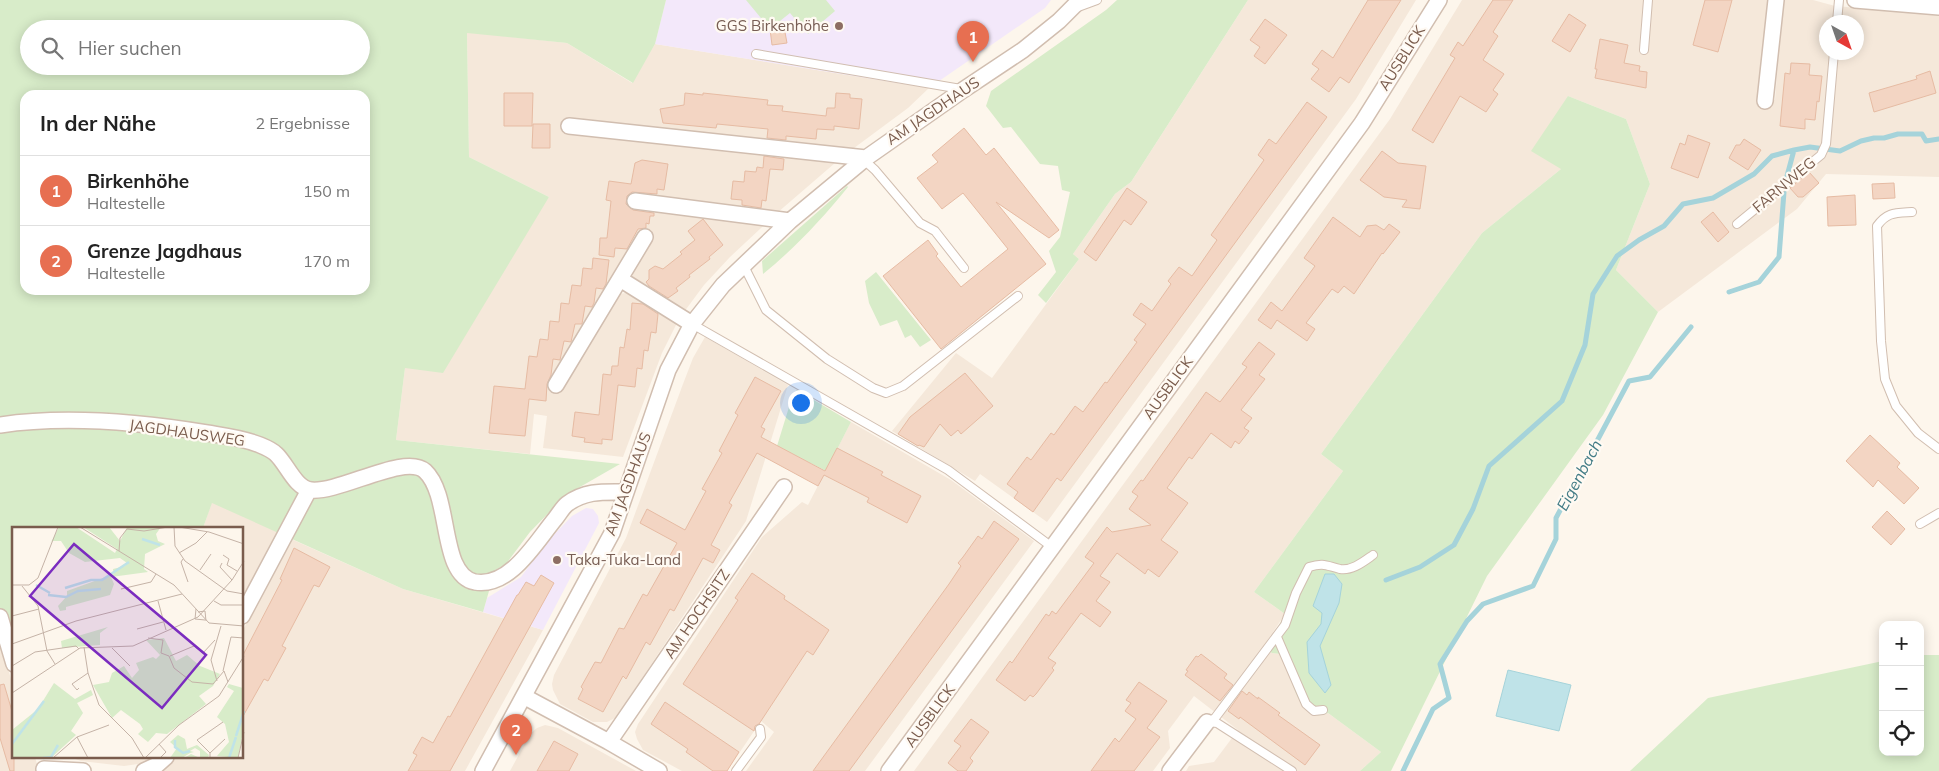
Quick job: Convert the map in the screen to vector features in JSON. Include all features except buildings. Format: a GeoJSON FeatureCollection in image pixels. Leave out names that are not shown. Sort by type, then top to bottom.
{"type":"FeatureCollection","features":[{"type":"Feature","properties":{"kind":"street","name":"AUSBLICK"},"geometry":{"type":"LineString","coordinates":[[890,771],[1052,546],[1362,123],[1439,0]]}},
{"type":"Feature","properties":{"kind":"street"},"geometry":{"type":"LineString","coordinates":[[1765,101],[1776,0]]}},
{"type":"Feature","properties":{"kind":"street"},"geometry":{"type":"LineString","coordinates":[[1855,0],[1939,7]]}},
{"type":"Feature","properties":{"kind":"street","name":"AM JAGDHAUS"},"geometry":{"type":"LineString","coordinates":[[483,771],[525,697],[612,534],[668,370],[692,324],[723,285],[790,221],[865,159],[1023,50],[1075,5]]}},
{"type":"Feature","properties":{"kind":"street"},"geometry":{"type":"LineString","coordinates":[[569,126],[865,159]]}},
{"type":"Feature","properties":{"kind":"street"},"geometry":{"type":"LineString","coordinates":[[635,200],[790,221]]}},
{"type":"Feature","properties":{"kind":"street"},"geometry":{"type":"LineString","coordinates":[[556,385],[645,237]]}},
{"type":"Feature","properties":{"kind":"street"},"geometry":{"type":"LineString","coordinates":[[620,280],[692,324]]}},
{"type":"Feature","properties":{"kind":"street","name":"JAGDHAUSWEG"},"geometry":{"type":"LineString","coordinates":[[0,425],[16,422],[81,420],[160,426],[242,439],[271,450],[297,481],[309,490]]}},
{"type":"Feature","properties":{"kind":"street"},"geometry":{"type":"LineString","coordinates":[[244,612],[309,490],[331,489],[375,473],[408,465],[424,470],[439,494],[451,556],[458,572],[472,582],[484,583],[497,580],[510,572],[567,504],[595,492],[626,492]]}},
{"type":"Feature","properties":{"kind":"street","name":"AM HOCHSITZ"},"geometry":{"type":"LineString","coordinates":[[609,742],[784,487]]}},
{"type":"Feature","properties":{"kind":"street"},"geometry":{"type":"LineString","coordinates":[[0,617],[12,657]]}},
{"type":"Feature","properties":{"kind":"street"},"geometry":{"type":"LineString","coordinates":[[525,697],[659,771]]}},
{"type":"Feature","properties":{"kind":"street"},"geometry":{"type":"LineString","coordinates":[[1170,771],[1206,722]]}},
{"type":"Feature","properties":{"kind":"street"},"geometry":{"type":"LineString","coordinates":[[144,771],[156,766],[165,758]]}},
{"type":"Feature","properties":{"kind":"street"},"geometry":{"type":"LineString","coordinates":[[43,766],[83,771]]}},
{"type":"Feature","properties":{"kind":"lane","name":"AM JAGDHAUS"},"geometry":{"type":"LineString","coordinates":[[1075,5],[1097,0]]}},
{"type":"Feature","properties":{"kind":"lane"},"geometry":{"type":"LineString","coordinates":[[1644,50],[1648,0]]}},
{"type":"Feature","properties":{"kind":"lane"},"geometry":{"type":"LineString","coordinates":[[1838,15],[1839,0]]}},
{"type":"Feature","properties":{"kind":"lane"},"geometry":{"type":"LineString","coordinates":[[756,54],[963,90]]}},
{"type":"Feature","properties":{"kind":"lane","name":"FARNWEG"},"geometry":{"type":"LineString","coordinates":[[1737,224],[1821,155],[1826,144],[1833,60]]}},
{"type":"Feature","properties":{"kind":"lane"},"geometry":{"type":"LineString","coordinates":[[865,159],[920,223],[935,231],[964,268]]}},
{"type":"Feature","properties":{"kind":"lane"},"geometry":{"type":"LineString","coordinates":[[1912,212],[1890,214],[1877,226],[1881,341],[1885,378],[1896,406],[1918,433],[1939,449]]}},
{"type":"Feature","properties":{"kind":"lane"},"geometry":{"type":"LineString","coordinates":[[744,266],[766,310],[827,359],[872,388],[886,393],[903,386],[1018,296]]}},
{"type":"Feature","properties":{"kind":"lane"},"geometry":{"type":"LineString","coordinates":[[692,324],[948,470],[1052,546]]}},
{"type":"Feature","properties":{"kind":"lane"},"geometry":{"type":"LineString","coordinates":[[1920,524],[1939,513]]}},
{"type":"Feature","properties":{"kind":"lane"},"geometry":{"type":"LineString","coordinates":[[1206,722],[1215,718],[1285,626],[1296,593],[1310,567],[1317,564],[1328,564],[1342,570],[1357,566],[1373,555]]}},
{"type":"Feature","properties":{"kind":"lane"},"geometry":{"type":"LineString","coordinates":[[1277,637],[1306,704],[1314,711],[1323,710]]}},
{"type":"Feature","properties":{"kind":"lane"},"geometry":{"type":"LineString","coordinates":[[1206,722],[1217,722],[1292,771]]}},
{"type":"Feature","properties":{"kind":"lane"},"geometry":{"type":"LineString","coordinates":[[736,771],[761,737],[760,729]]}},
{"type":"Feature","properties":{"kind":"shaded area","name":"GGS Birkenhöhe"},"geometry":{"type":"Polygon","coordinates":[[[666,0],[1051,0],[1045,8],[929,88],[655,44],[666,0]]]}},
{"type":"Feature","properties":{"kind":"shaded area"},"geometry":{"type":"Polygon","coordinates":[[[1248,0],[1416,0],[1356,99],[1047,522],[980,474],[975,481],[892,431],[956,353],[992,378],[1079,259],[1073,254],[1115,194],[1131,182],[1248,0]]]}},
{"type":"Feature","properties":{"kind":"shaded area"},"geometry":{"type":"Polygon","coordinates":[[[1462,0],[1771,0],[1763,96],[1775,100],[1783,0],[1813,0],[1835,6],[1939,15],[1939,177],[1826,174],[1797,209],[1658,312],[1616,270],[1650,184],[1626,119],[1568,96],[1561,169],[1482,233],[1321,454],[1343,471],[1254,592],[1285,614],[1263,647],[1272,653],[1280,654],[1285,662],[1297,695],[1317,715],[1328,713],[1381,752],[1360,771],[1186,771],[1189,766],[1214,762],[1238,730],[1194,696],[1168,731],[1170,748],[1153,771],[914,771],[1390,119],[1462,0]]]}},
{"type":"Feature","properties":{"kind":"shaded area"},"geometry":{"type":"Polygon","coordinates":[[[467,32],[567,43],[632,83],[655,44],[929,88],[908,108],[850,151],[669,144],[835,163],[730,257],[704,285],[684,312],[633,279],[632,269],[652,235],[643,234],[619,294],[626,293],[632,295],[677,323],[662,353],[623,457],[543,448],[547,416],[534,414],[530,454],[396,440],[405,368],[549,197],[469,157],[467,32]]]}},
{"type":"Feature","properties":{"kind":"shaded area"},"geometry":{"type":"Polygon","coordinates":[[[705,337],[788,385],[746,521],[619,713],[615,718],[607,722],[593,722],[560,704],[553,690],[554,675],[626,538],[693,358],[705,337]]]}},
{"type":"Feature","properties":{"kind":"shaded area"},"geometry":{"type":"Polygon","coordinates":[[[851,422],[951,480],[1034,541],[865,771],[746,771],[774,732],[761,721],[727,771],[682,771],[643,750],[635,732],[638,724],[762,537],[802,502],[808,505],[851,422]]]}},
{"type":"Feature","properties":{"kind":"shaded area"},"geometry":{"type":"Polygon","coordinates":[[[212,502],[280,533],[244,601],[244,527],[203,527],[212,502]]]}},
{"type":"Feature","properties":{"kind":"shaded area","name":"Taka-Tuka-Land"},"geometry":{"type":"Polygon","coordinates":[[[586,508],[593,509],[598,516],[599,523],[543,630],[483,612],[487,598],[521,577],[546,543],[572,516],[586,508]]]}},
{"type":"Feature","properties":{"kind":"shaded area"},"geometry":{"type":"Polygon","coordinates":[[[291,539],[403,589],[543,630],[465,771],[162,771],[173,758],[244,758],[244,628],[291,539]]]}},
{"type":"Feature","properties":{"kind":"shaded area"},"geometry":{"type":"Polygon","coordinates":[[[0,640],[12,683],[12,758],[35,758],[39,771],[0,771],[0,640]]]}},
{"type":"Feature","properties":{"kind":"shaded area"},"geometry":{"type":"Polygon","coordinates":[[[545,725],[558,728],[636,771],[510,771],[530,734],[537,728],[545,725]]]}},
{"type":"Feature","properties":{"kind":"shaded area"},"geometry":{"type":"Polygon","coordinates":[[[72,758],[152,758],[145,763],[124,766],[81,761],[72,758]]]}},
{"type":"Feature","properties":{"kind":"green space"},"geometry":{"type":"Polygon","coordinates":[[[0,0],[666,0],[655,44],[633,83],[567,43],[467,33],[469,157],[549,197],[443,373],[405,368],[396,440],[620,464],[566,495],[530,532],[506,564],[495,570],[483,612],[403,589],[212,503],[203,527],[12,527],[12,641],[0,636],[0,0]]]}},
{"type":"Feature","properties":{"kind":"green space"},"geometry":{"type":"Polygon","coordinates":[[[746,0],[826,0],[835,11],[808,34],[790,13],[770,29],[746,0]]]}},
{"type":"Feature","properties":{"kind":"green space"},"geometry":{"type":"Polygon","coordinates":[[[1117,0],[1248,0],[1131,182],[1115,194],[1073,254],[1079,259],[1046,303],[1038,295],[1056,272],[1049,251],[1060,237],[1070,192],[1062,190],[1058,166],[1040,164],[1011,127],[1003,128],[986,106],[991,91],[1106,10],[1117,0]]]}},
{"type":"Feature","properties":{"kind":"green space"},"geometry":{"type":"Polygon","coordinates":[[[1568,96],[1626,119],[1650,184],[1616,270],[1658,312],[1603,415],[1487,576],[1391,771],[1360,771],[1381,752],[1328,713],[1316,715],[1309,712],[1303,706],[1280,654],[1272,653],[1263,647],[1285,614],[1254,592],[1343,471],[1321,454],[1482,233],[1561,169],[1531,151],[1568,96]]]}},
{"type":"Feature","properties":{"kind":"green space"},"geometry":{"type":"Polygon","coordinates":[[[847,186],[808,233],[763,274],[762,261],[847,186]]]}},
{"type":"Feature","properties":{"kind":"green space"},"geometry":{"type":"Polygon","coordinates":[[[876,272],[931,340],[920,347],[911,335],[905,338],[897,320],[880,326],[869,303],[865,281],[876,272]]]}},
{"type":"Feature","properties":{"kind":"green space"},"geometry":{"type":"Polygon","coordinates":[[[797,390],[851,422],[826,471],[777,446],[793,394],[797,390]]]}},
{"type":"Feature","properties":{"kind":"green space"},"geometry":{"type":"Polygon","coordinates":[[[1924,655],[1939,655],[1939,771],[1630,771],[1708,698],[1879,662],[1879,756],[1924,756],[1924,655]]]}},
{"type":"Feature","properties":{"kind":"water"},"geometry":{"type":"Polygon","coordinates":[[[1325,574],[1334,574],[1342,584],[1339,603],[1320,646],[1331,685],[1325,693],[1309,673],[1307,642],[1321,624],[1322,613],[1313,606],[1325,574]]]}},
{"type":"Feature","properties":{"kind":"water"},"geometry":{"type":"Polygon","coordinates":[[[1508,670],[1571,685],[1559,731],[1496,716],[1508,670]]]}},
{"type":"Feature","properties":{"kind":"waterway","name":"Eigenbach"},"geometry":{"type":"LineString","coordinates":[[1787,176],[1794,150],[1810,147],[1840,151],[1861,141],[1898,134],[1922,134],[1926,141],[1939,139]]}},
{"type":"Feature","properties":{"kind":"waterway"},"geometry":{"type":"LineString","coordinates":[[1386,580],[1420,567],[1454,545],[1473,509],[1489,466],[1562,401],[1585,345],[1593,294],[1617,256],[1639,240],[1664,226],[1683,204],[1713,198],[1754,174],[1772,156],[1794,150]]}},
{"type":"Feature","properties":{"kind":"waterway","name":"Eigenbach"},"geometry":{"type":"LineString","coordinates":[[1729,292],[1759,282],[1779,257],[1784,192]]}},
{"type":"Feature","properties":{"kind":"waterway","name":"Eigenbach"},"geometry":{"type":"LineString","coordinates":[[1403,771],[1433,709],[1449,698],[1440,664],[1467,621],[1483,604],[1533,586],[1556,539],[1556,518],[1629,381],[1650,377],[1691,327]]}},
{"type":"Feature","properties":{"kind":"place","name":"GGS Birkenhöhe"},"geometry":{"type":"Point","coordinates":[839,26]}},
{"type":"Feature","properties":{"kind":"place","name":"Birkenhöhe"},"geometry":{"type":"Point","coordinates":[973,62]}},
{"type":"Feature","properties":{"kind":"place","name":"Taka-Tuka-Land"},"geometry":{"type":"Point","coordinates":[557,560]}},
{"type":"Feature","properties":{"kind":"place","name":"Grenze Jagdhaus"},"geometry":{"type":"Point","coordinates":[516,755]}}]}
